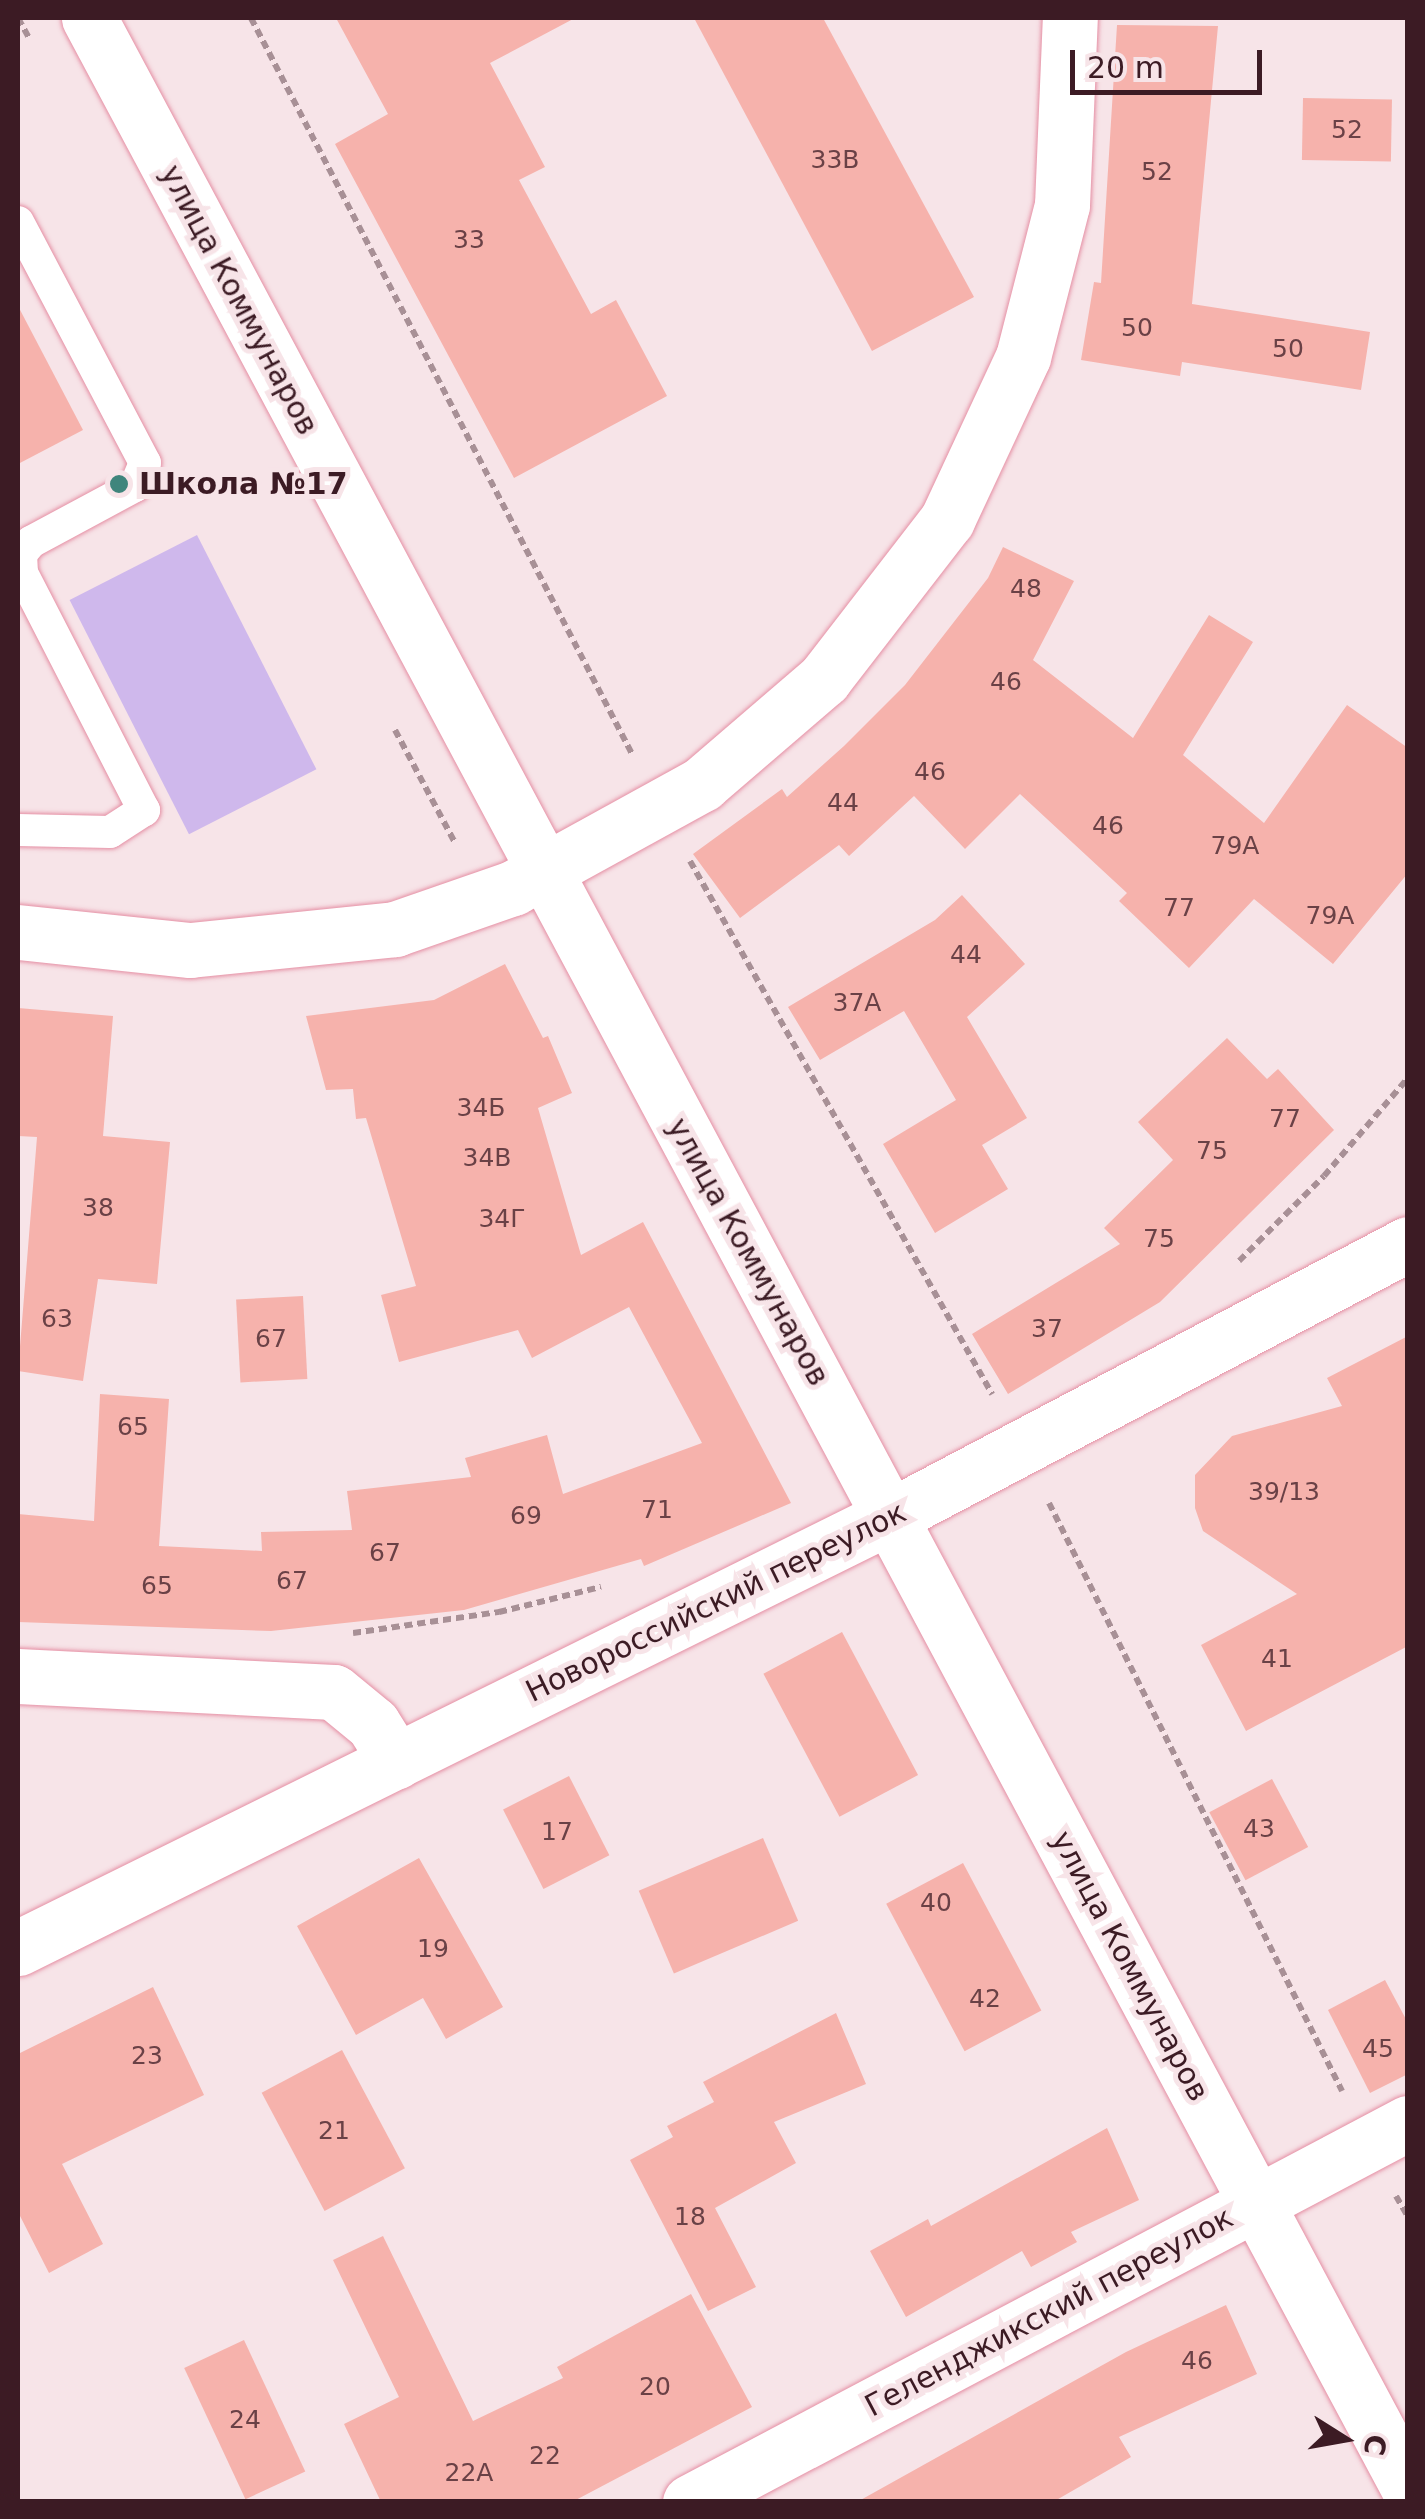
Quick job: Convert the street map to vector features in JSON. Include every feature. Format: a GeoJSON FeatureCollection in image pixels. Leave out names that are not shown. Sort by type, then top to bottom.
{"type":"FeatureCollection","features":[{"type":"Feature","properties":{"kind":"street","name":"улица Коммунаров"},"geometry":{"type":"LineString","coordinates":[[90,18],[542,874],[891,1516],[1408,2486]]}},
{"type":"Feature","properties":{"kind":"street"},"geometry":{"type":"LineString","coordinates":[[18,932],[190,950],[396,929],[542,874],[702,784],[824,680],[947,520],[1023,357],[1062,205],[1070,18]]}},
{"type":"Feature","properties":{"kind":"street","name":"Новороссийский переулок"},"geometry":{"type":"LineString","coordinates":[[18,1948],[891,1516],[1408,1244]]}},
{"type":"Feature","properties":{"kind":"street"},"geometry":{"type":"LineString","coordinates":[[18,1676],[334,1692],[373,1724],[396,1761]]}},
{"type":"Feature","properties":{"kind":"street","name":"Геленджикский переулок"},"geometry":{"type":"LineString","coordinates":[[690,2502],[1388,2134]]}},
{"type":"Feature","properties":{"kind":"lane"},"geometry":{"type":"LineString","coordinates":[[18,222],[145,462],[134,486],[30,542],[20,554],[22,573],[144,810],[110,832],[18,830]]}},
{"type":"Feature","properties":{"kind":"path"},"geometry":{"type":"LineString","coordinates":[[251,18],[660,808],[1021,1447],[1388,2134],[1408,2217]]}},
{"type":"Feature","properties":{"kind":"path"},"geometry":{"type":"LineString","coordinates":[[1228,1272],[1324,1176],[1408,1078]]}},
{"type":"Feature","properties":{"kind":"path"},"geometry":{"type":"LineString","coordinates":[[348,1633],[499,1612],[614,1584]]}},
{"type":"Feature","properties":{"kind":"shaded area"},"geometry":{"type":"Polygon","coordinates":[[[197,535],[316,769],[189,834],[70,600],[197,535]]]}},
{"type":"Feature","properties":{"kind":"building"},"geometry":{"type":"Polygon","coordinates":[[[336,18],[575,18],[490,63],[545,167],[519,180],[591,314],[616,300],[667,396],[514,478],[335,144],[388,114],[336,18]]]}},
{"type":"Feature","properties":{"kind":"building"},"geometry":{"type":"Polygon","coordinates":[[[694,18],[823,18],[974,297],[872,351],[694,18]]]}},
{"type":"Feature","properties":{"kind":"building"},"geometry":{"type":"Polygon","coordinates":[[[1117,25],[1218,26],[1192,304],[1370,332],[1361,390],[1182,362],[1180,376],[1081,360],[1094,282],[1101,283],[1117,25]]]}},
{"type":"Feature","properties":{"kind":"building"},"geometry":{"type":"Polygon","coordinates":[[[1303,98],[1392,100],[1391,162],[1302,160],[1303,98]]]}},
{"type":"Feature","properties":{"kind":"building"},"geometry":{"type":"Polygon","coordinates":[[[18,306],[83,430],[18,464],[18,306]]]}},
{"type":"Feature","properties":{"kind":"building"},"geometry":{"type":"Polygon","coordinates":[[[1003,547],[1074,581],[1033,660],[1133,738],[1209,615],[1253,642],[1183,755],[1264,823],[1347,705],[1408,748],[1408,873],[1333,964],[1254,899],[1189,968],[1119,901],[1127,893],[1020,794],[965,849],[914,796],[849,856],[839,845],[740,918],[693,854],[782,789],[787,797],[844,746],[905,685],[988,578],[1003,547]]]}},
{"type":"Feature","properties":{"kind":"building"},"geometry":{"type":"Polygon","coordinates":[[[962,895],[1025,964],[967,1017],[1027,1118],[982,1145],[1008,1189],[935,1233],[883,1144],[956,1100],[904,1011],[820,1060],[788,1007],[935,920],[962,895]]]}},
{"type":"Feature","properties":{"kind":"building"},"geometry":{"type":"Polygon","coordinates":[[[505,964],[543,1038],[548,1036],[572,1093],[538,1108],[581,1255],[643,1222],[791,1503],[644,1566],[641,1559],[464,1610],[271,1631],[18,1622],[18,1514],[94,1521],[100,1394],[169,1399],[159,1546],[262,1551],[261,1532],[352,1530],[347,1491],[471,1477],[465,1458],[547,1435],[563,1494],[702,1443],[629,1307],[532,1358],[518,1330],[399,1362],[381,1295],[416,1286],[366,1118],[356,1119],[353,1089],[326,1090],[306,1016],[434,1000],[505,964]]]}},
{"type":"Feature","properties":{"kind":"building"},"geometry":{"type":"Polygon","coordinates":[[[18,1008],[113,1016],[103,1136],[170,1142],[157,1284],[98,1279],[83,1381],[18,1371],[37,1137],[18,1136],[18,1008]]]}},
{"type":"Feature","properties":{"kind":"building"},"geometry":{"type":"Polygon","coordinates":[[[1227,1038],[1267,1079],[1278,1069],[1334,1130],[1160,1302],[1008,1394],[972,1334],[1120,1244],[1104,1228],[1173,1160],[1138,1122],[1227,1038]]]}},
{"type":"Feature","properties":{"kind":"building"},"geometry":{"type":"Polygon","coordinates":[[[303,1296],[307,1379],[240,1382],[236,1300],[303,1296]]]}},
{"type":"Feature","properties":{"kind":"building"},"geometry":{"type":"Polygon","coordinates":[[[1408,1336],[1408,1646],[1246,1731],[1201,1645],[1297,1594],[1203,1531],[1195,1508],[1195,1475],[1232,1436],[1342,1406],[1327,1378],[1408,1336]]]}},
{"type":"Feature","properties":{"kind":"building"},"geometry":{"type":"Polygon","coordinates":[[[842,1632],[918,1775],[839,1817],[763,1674],[842,1632]]]}},
{"type":"Feature","properties":{"kind":"building"},"geometry":{"type":"Polygon","coordinates":[[[569,1776],[609,1855],[543,1889],[503,1810],[569,1776]]]}},
{"type":"Feature","properties":{"kind":"building"},"geometry":{"type":"Polygon","coordinates":[[[1272,1779],[1308,1847],[1245,1880],[1209,1812],[1272,1779]]]}},
{"type":"Feature","properties":{"kind":"building"},"geometry":{"type":"Polygon","coordinates":[[[763,1838],[798,1921],[674,1974],[639,1891],[763,1838]]]}},
{"type":"Feature","properties":{"kind":"building"},"geometry":{"type":"Polygon","coordinates":[[[419,1858],[503,2007],[446,2039],[423,1998],[356,2035],[297,1926],[419,1858]]]}},
{"type":"Feature","properties":{"kind":"building"},"geometry":{"type":"Polygon","coordinates":[[[963,1863],[1041,2010],[965,2051],[886,1904],[963,1863]]]}},
{"type":"Feature","properties":{"kind":"building"},"geometry":{"type":"Polygon","coordinates":[[[1385,1980],[1408,2023],[1408,2074],[1370,2093],[1328,2010],[1385,1980]]]}},
{"type":"Feature","properties":{"kind":"building"},"geometry":{"type":"Polygon","coordinates":[[[153,1987],[204,2095],[62,2164],[103,2244],[49,2273],[18,2212],[18,2054],[153,1987]]]}},
{"type":"Feature","properties":{"kind":"building"},"geometry":{"type":"Polygon","coordinates":[[[836,2013],[866,2084],[774,2122],[796,2163],[715,2208],[756,2287],[708,2311],[630,2160],[673,2137],[667,2126],[714,2102],[703,2082],[836,2013]]]}},
{"type":"Feature","properties":{"kind":"building"},"geometry":{"type":"Polygon","coordinates":[[[342,2050],[405,2168],[325,2211],[262,2093],[342,2050]]]}},
{"type":"Feature","properties":{"kind":"building"},"geometry":{"type":"Polygon","coordinates":[[[1107,2128],[1139,2200],[1071,2232],[1077,2242],[1031,2267],[1022,2251],[906,2317],[870,2251],[928,2219],[931,2226],[1107,2128]]]}},
{"type":"Feature","properties":{"kind":"building"},"geometry":{"type":"Polygon","coordinates":[[[383,2236],[473,2421],[563,2378],[557,2367],[691,2294],[752,2407],[572,2502],[381,2502],[344,2424],[399,2397],[333,2260],[383,2236]]]}},
{"type":"Feature","properties":{"kind":"building"},"geometry":{"type":"Polygon","coordinates":[[[1226,2305],[1257,2374],[1119,2437],[1131,2457],[1053,2502],[857,2502],[1126,2352],[1226,2305]]]}},
{"type":"Feature","properties":{"kind":"building"},"geometry":{"type":"Polygon","coordinates":[[[244,2340],[305,2471],[245,2499],[184,2368],[244,2340]]]}},
{"type":"Feature","properties":{"kind":"place","name":"Школа №17"},"geometry":{"type":"Point","coordinates":[119,484]}}]}
